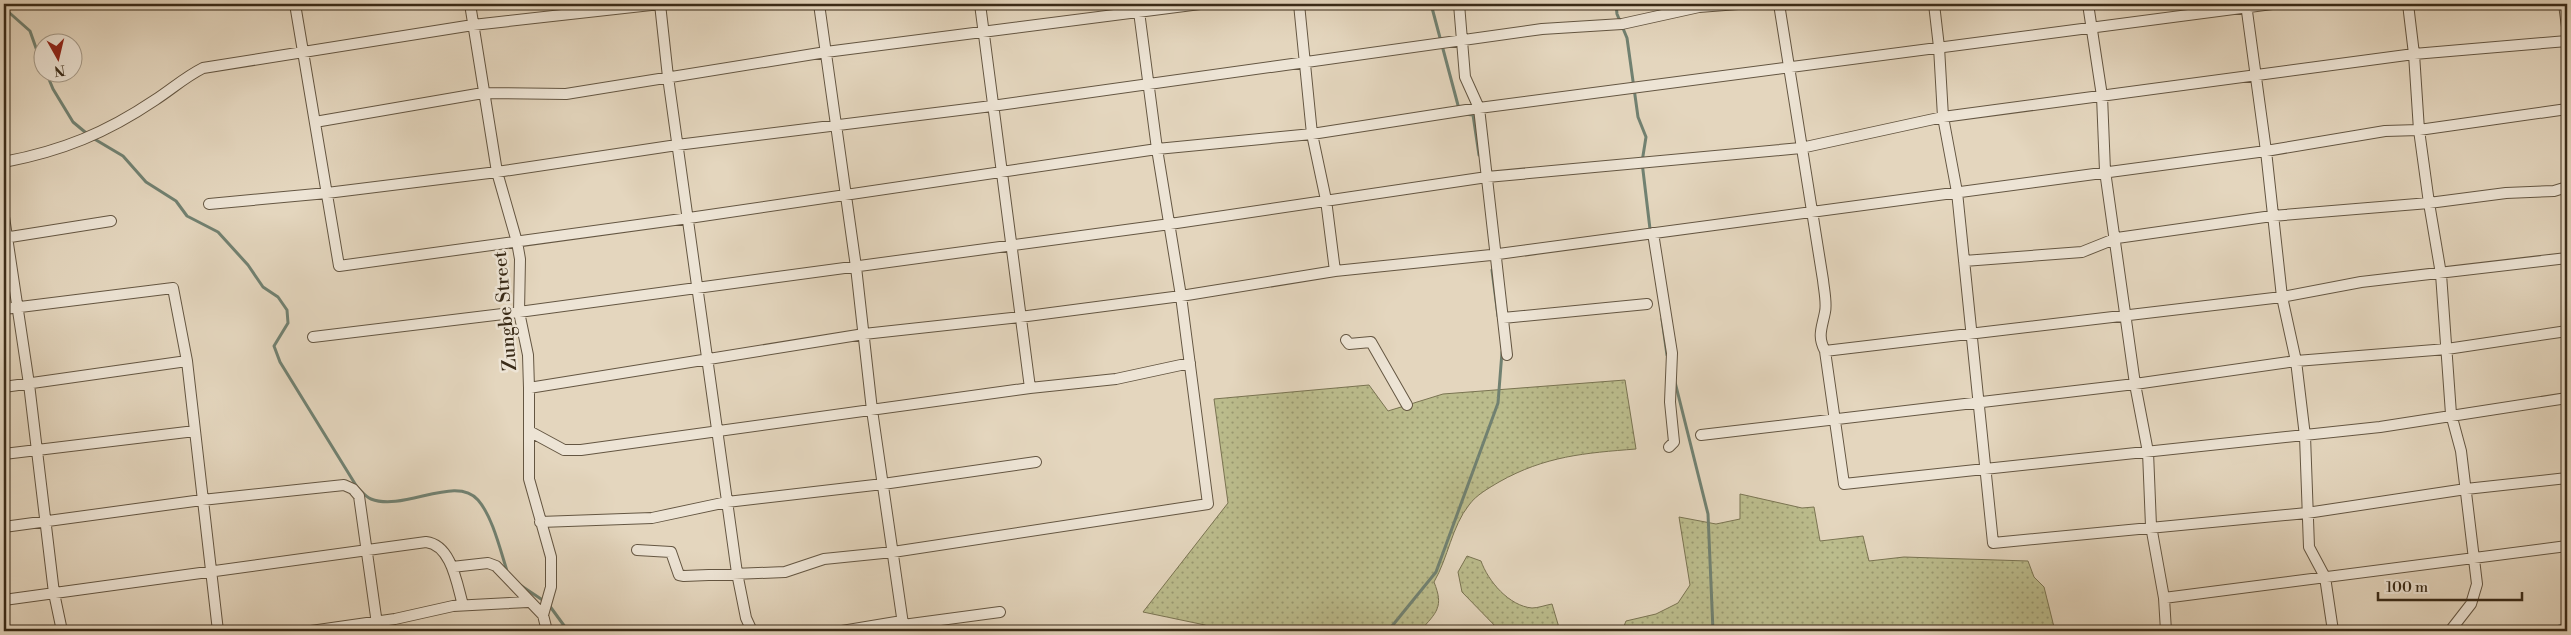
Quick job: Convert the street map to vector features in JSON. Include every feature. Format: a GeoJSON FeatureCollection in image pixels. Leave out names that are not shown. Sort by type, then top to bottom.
{"type":"FeatureCollection","features":[{"type":"Feature","properties":{"kind":"street"},"geometry":{"type":"LineString","coordinates":[[295,4],[339,266],[844,196],[1158,149],[1312,134],[1479,108],[2246,5],[2272,4]]}},
{"type":"Feature","properties":{"kind":"street","name":"Zungbe Street"},"geometry":{"type":"LineString","coordinates":[[470,4],[497,172],[518,242],[519,312],[528,355],[529,479],[551,558],[551,587],[544,612]]}},
{"type":"Feature","properties":{"kind":"street"},"geometry":{"type":"LineString","coordinates":[[4,162],[45,154],[91,137],[134,113],[182,79],[203,68],[473,25],[660,4],[668,77],[689,218],[716,431],[737,573],[746,618],[752,631]]}},
{"type":"Feature","properties":{"kind":"street"},"geometry":{"type":"LineString","coordinates":[[819,4],[837,126],[844,196],[856,267],[872,410],[903,626]]}},
{"type":"Feature","properties":{"kind":"street"},"geometry":{"type":"LineString","coordinates":[[980,4],[1030,388]]}},
{"type":"Feature","properties":{"kind":"street"},"geometry":{"type":"LineString","coordinates":[[315,122],[483,93],[566,94],[826,52],[984,34],[1139,8],[1200,4]]}},
{"type":"Feature","properties":{"kind":"street"},"geometry":{"type":"LineString","coordinates":[[1298,4],[1312,134],[1326,200],[1335,271]]}},
{"type":"Feature","properties":{"kind":"street"},"geometry":{"type":"LineString","coordinates":[[1459,4],[1465,78],[1479,108],[1494,254],[1508,355]]}},
{"type":"Feature","properties":{"kind":"street"},"geometry":{"type":"LineString","coordinates":[[209,204],[327,193],[497,172],[677,145],[992,106],[1461,42],[1542,29],[1622,24],[1699,7],[1738,4]]}},
{"type":"Feature","properties":{"kind":"street"},"geometry":{"type":"LineString","coordinates":[[1779,4],[1823,280],[1826,311],[1820,331],[1821,342],[1825,351],[1836,418],[1844,484],[2305,436],[2380,427],[2451,414],[2567,398]]}},
{"type":"Feature","properties":{"kind":"street"},"geometry":{"type":"LineString","coordinates":[[1934,4],[1939,47],[1943,117],[1957,192],[1993,543],[2151,526],[2307,513],[2466,489],[2567,478]]}},
{"type":"Feature","properties":{"kind":"street"},"geometry":{"type":"LineString","coordinates":[[2088,4],[2102,96],[2106,171],[2117,238],[2135,384],[2148,452],[2151,526],[2164,598],[2166,631]]}},
{"type":"Feature","properties":{"kind":"street"},"geometry":{"type":"LineString","coordinates":[[2408,4],[2414,54],[2419,130],[2428,203],[2441,274],[2451,414],[2461,451],[2477,584],[2471,604],[2450,631]]}},
{"type":"Feature","properties":{"kind":"street"},"geometry":{"type":"LineString","coordinates":[[2564,4],[2567,27]]}},
{"type":"Feature","properties":{"kind":"street"},"geometry":{"type":"LineString","coordinates":[[2246,5],[2254,77],[2266,151],[2282,297],[2296,361],[2305,436],[2310,547],[2325,577],[2333,631]]}},
{"type":"Feature","properties":{"kind":"street"},"geometry":{"type":"LineString","coordinates":[[636,550],[671,552],[679,575],[684,576],[785,572],[824,559],[893,552],[1208,504],[1181,296],[1158,149],[1139,8]]}},
{"type":"Feature","properties":{"kind":"street"},"geometry":{"type":"LineString","coordinates":[[313,337],[519,312],[856,267],[1170,224],[1487,177],[1801,148],[1943,117],[2254,77],[2414,54],[2567,41]]}},
{"type":"Feature","properties":{"kind":"street"},"geometry":{"type":"LineString","coordinates":[[529,388],[864,334],[1020,317],[1181,296],[1335,271],[1494,254],[2266,151],[2385,131],[2419,130],[2567,109]]}},
{"type":"Feature","properties":{"kind":"street"},"geometry":{"type":"LineString","coordinates":[[1964,261],[2082,252],[2117,238],[2272,216],[2554,191],[2567,187]]}},
{"type":"Feature","properties":{"kind":"street"},"geometry":{"type":"LineString","coordinates":[[4,217],[5,238],[18,307],[29,384],[54,594],[62,631]]}},
{"type":"Feature","properties":{"kind":"street"},"geometry":{"type":"LineString","coordinates":[[5,238],[111,221]]}},
{"type":"Feature","properties":{"kind":"street"},"geometry":{"type":"LineString","coordinates":[[1653,233],[1672,353],[1670,402],[1674,442],[1669,447]]}},
{"type":"Feature","properties":{"kind":"street"},"geometry":{"type":"LineString","coordinates":[[1825,351],[1972,332],[2282,297],[2361,282],[2567,258]]}},
{"type":"Feature","properties":{"kind":"street"},"geometry":{"type":"LineString","coordinates":[[4,309],[173,288],[187,361],[218,631]]}},
{"type":"Feature","properties":{"kind":"street"},"geometry":{"type":"LineString","coordinates":[[1503,318],[1647,304]]}},
{"type":"Feature","properties":{"kind":"street"},"geometry":{"type":"LineString","coordinates":[[1701,435],[2135,384],[2296,361],[2447,349],[2567,331]]}},
{"type":"Feature","properties":{"kind":"street"},"geometry":{"type":"LineString","coordinates":[[1346,340],[1349,344],[1356,345],[1371,342],[1407,405]]}},
{"type":"Feature","properties":{"kind":"street"},"geometry":{"type":"LineString","coordinates":[[4,387],[187,361]]}},
{"type":"Feature","properties":{"kind":"street"},"geometry":{"type":"LineString","coordinates":[[529,431],[556,446],[572,451],[1030,388],[1116,379],[1190,363]]}},
{"type":"Feature","properties":{"kind":"street"},"geometry":{"type":"LineString","coordinates":[[4,454],[195,431]]}},
{"type":"Feature","properties":{"kind":"street"},"geometry":{"type":"LineString","coordinates":[[540,522],[652,518],[727,502],[883,484],[1036,462]]}},
{"type":"Feature","properties":{"kind":"street"},"geometry":{"type":"LineString","coordinates":[[4,527],[202,500],[344,485],[353,489],[359,496],[378,627]]}},
{"type":"Feature","properties":{"kind":"street"},"geometry":{"type":"LineString","coordinates":[[4,600],[431,542],[442,551],[452,568],[463,605]]}},
{"type":"Feature","properties":{"kind":"street"},"geometry":{"type":"LineString","coordinates":[[2164,598],[2567,546]]}},
{"type":"Feature","properties":{"kind":"street"},"geometry":{"type":"LineString","coordinates":[[452,568],[493,564],[503,571],[528,602],[544,612],[546,631]]}},
{"type":"Feature","properties":{"kind":"street"},"geometry":{"type":"LineString","coordinates":[[311,631],[378,627],[463,605],[528,602]]}},
{"type":"Feature","properties":{"kind":"street"},"geometry":{"type":"LineString","coordinates":[[842,631],[903,626],[1000,612]]}},
{"type":"Feature","properties":{"kind":"green space"},"geometry":{"type":"Polygon","coordinates":[[[1625,380],[1636,449],[1582,454],[1549,461],[1516,473],[1479,495],[1463,513],[1454,532],[1434,582],[1438,598],[1437,609],[1420,631],[1215,631],[1205,625],[1143,612],[1228,503],[1214,399],[1369,385],[1388,411],[1443,394],[1625,380]]]}},
{"type":"Feature","properties":{"kind":"green space"},"geometry":{"type":"Polygon","coordinates":[[[1740,494],[1802,508],[1814,507],[1820,541],[1863,536],[1869,561],[1904,557],[2028,561],[2034,577],[2044,587],[2055,631],[1622,631],[1626,621],[1656,614],[1678,603],[1690,585],[1679,517],[1716,524],[1740,519],[1740,494]]]}},
{"type":"Feature","properties":{"kind":"green space"},"geometry":{"type":"Polygon","coordinates":[[[1467,556],[1481,561],[1494,584],[1515,603],[1532,608],[1552,604],[1560,631],[1500,631],[1462,592],[1458,572],[1467,556]]]}},
{"type":"Feature","properties":{"kind":"waterway"},"geometry":{"type":"LineString","coordinates":[[1431,4],[1459,109]]}},
{"type":"Feature","properties":{"kind":"waterway"},"geometry":{"type":"LineString","coordinates":[[1616,4],[1617,14],[1627,38],[1638,117],[1646,137],[1642,162],[1650,229]]}},
{"type":"Feature","properties":{"kind":"waterway"},"geometry":{"type":"LineString","coordinates":[[4,8],[30,31],[32,37]]}},
{"type":"Feature","properties":{"kind":"waterway"},"geometry":{"type":"LineString","coordinates":[[50,82],[73,122],[91,137],[123,156],[146,182],[176,201],[187,216],[218,232],[248,265],[263,287],[278,297],[287,310],[288,323],[274,346],[280,362],[357,487],[369,498],[384,502],[399,501],[443,492],[457,491],[468,493],[478,500],[488,516],[508,574]]}},
{"type":"Feature","properties":{"kind":"waterway"},"geometry":{"type":"LineString","coordinates":[[1464,114],[1473,115],[1479,155]]}},
{"type":"Feature","properties":{"kind":"waterway"},"geometry":{"type":"LineString","coordinates":[[1492,270],[1498,316]]}},
{"type":"Feature","properties":{"kind":"waterway"},"geometry":{"type":"LineString","coordinates":[[1662,319],[1667,355]]}},
{"type":"Feature","properties":{"kind":"waterway"},"geometry":{"type":"LineString","coordinates":[[1388,631],[1436,572],[1498,403],[1502,352]]}},
{"type":"Feature","properties":{"kind":"waterway"},"geometry":{"type":"LineString","coordinates":[[1675,382],[1708,514],[1713,631]]}},
{"type":"Feature","properties":{"kind":"waterway"},"geometry":{"type":"LineString","coordinates":[[520,585],[544,601]]}},
{"type":"Feature","properties":{"kind":"waterway"},"geometry":{"type":"LineString","coordinates":[[549,605],[568,631]]}},
{"type":"Feature","properties":{"kind":"waterway"},"geometry":{"type":"LineString","coordinates":[[2547,631],[2567,623]]}}]}
